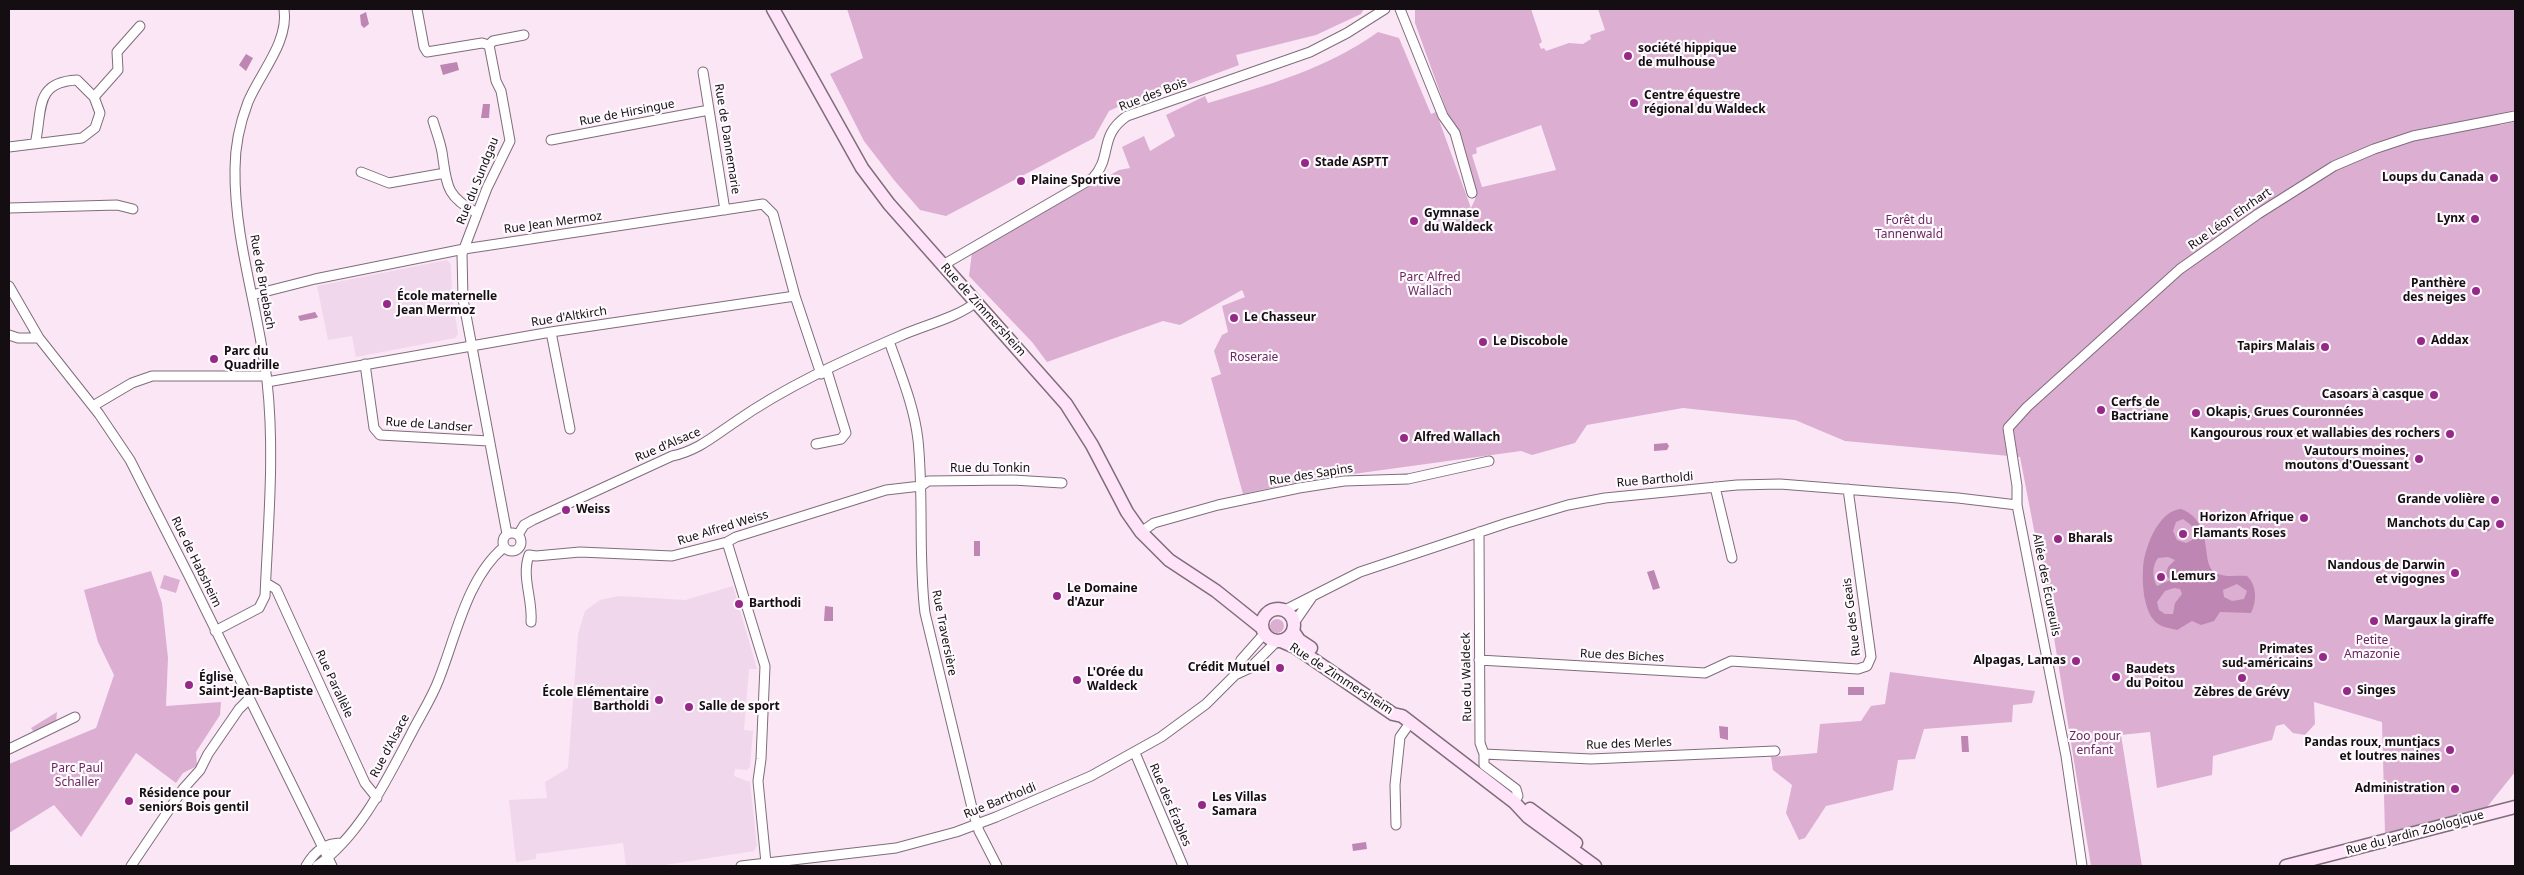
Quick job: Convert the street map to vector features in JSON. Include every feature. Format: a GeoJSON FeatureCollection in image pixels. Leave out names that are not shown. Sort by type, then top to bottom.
{"type":"FeatureCollection","features":[{"type":"Feature","properties":{"kind":"main road","name":"Rue de Zimmersheim"},"geometry":{"type":"LineString","coordinates":[[773,9],[862,168],[889,204],[1066,404],[1092,445],[1127,512],[1141,532],[1169,560],[1216,591],[1263,631]]}},
{"type":"Feature","properties":{"kind":"main road","name":"Rue de Zimmersheim"},"geometry":{"type":"LineString","coordinates":[[1216,591],[1237,599],[1255,610],[1267,613]]}},
{"type":"Feature","properties":{"kind":"main road"},"geometry":{"type":"LineString","coordinates":[[1275,609],[1285,610],[1291,616],[1293,627],[1288,637],[1279,641],[1263,631],[1262,620],[1267,613],[1275,609]]}},
{"type":"Feature","properties":{"kind":"main road","name":"Rue de Zimmersheim"},"geometry":{"type":"LineString","coordinates":[[1293,627],[1306,646],[1398,707],[1406,719]]}},
{"type":"Feature","properties":{"kind":"main road","name":"Rue de Zimmersheim"},"geometry":{"type":"LineString","coordinates":[[1279,641],[1295,647],[1393,714],[1406,719],[1514,802],[1528,817],[1595,866]]}},
{"type":"Feature","properties":{"kind":"main road","name":"Rue de Zimmersheim"},"geometry":{"type":"LineString","coordinates":[[1514,802],[1524,805],[1544,818],[1597,858],[1602,866]]}},
{"type":"Feature","properties":{"kind":"main road","name":"Rue du Jardin Zoologique"},"geometry":{"type":"LineString","coordinates":[[2286,866],[2515,806]]}},
{"type":"Feature","properties":{"kind":"street","name":"Rue de Bruebach"},"geometry":{"type":"LineString","coordinates":[[215,631],[259,608],[265,596],[271,454],[267,379],[238,217],[235,169],[239,130],[248,103],[279,42],[283,29],[284,9]]}},
{"type":"Feature","properties":{"kind":"street"},"geometry":{"type":"LineString","coordinates":[[417,9],[427,52],[482,43],[489,45],[494,41],[524,35]]}},
{"type":"Feature","properties":{"kind":"street","name":"Rue des Bois"},"geometry":{"type":"LineString","coordinates":[[943,265],[1093,178],[1099,171],[1109,134],[1115,125],[1127,116],[1310,52],[1347,33],[1385,9]]}},
{"type":"Feature","properties":{"kind":"street"},"geometry":{"type":"LineString","coordinates":[[1400,9],[1443,116],[1455,133],[1472,193]]}},
{"type":"Feature","properties":{"kind":"street"},"geometry":{"type":"LineString","coordinates":[[94,97],[118,70],[117,52],[140,26]]}},
{"type":"Feature","properties":{"kind":"street","name":"Rue du Sundgau"},"geometry":{"type":"LineString","coordinates":[[489,45],[510,136],[508,147],[477,213],[462,254],[463,300],[507,534]]}},
{"type":"Feature","properties":{"kind":"street","name":"Rue de Dannemarie"},"geometry":{"type":"LineString","coordinates":[[703,72],[725,210]]}},
{"type":"Feature","properties":{"kind":"street"},"geometry":{"type":"LineString","coordinates":[[9,147],[35,144],[82,138],[95,128],[100,112],[94,97],[77,80],[61,81],[43,95],[39,106],[39,126],[35,144]]}},
{"type":"Feature","properties":{"kind":"street","name":"Rue de Hirsingue"},"geometry":{"type":"LineString","coordinates":[[550,140],[709,110]]}},
{"type":"Feature","properties":{"kind":"street","name":"Rue Léon Ehrhart"},"geometry":{"type":"LineString","coordinates":[[2008,428],[2027,408],[2175,273],[2258,214],[2334,166],[2374,149],[2413,136],[2515,116]]}},
{"type":"Feature","properties":{"kind":"street"},"geometry":{"type":"LineString","coordinates":[[433,121],[441,149],[448,188],[454,198],[477,213]]}},
{"type":"Feature","properties":{"kind":"street"},"geometry":{"type":"LineString","coordinates":[[361,172],[389,183],[444,173]]}},
{"type":"Feature","properties":{"kind":"street","name":"Rue Jean Mermoz"},"geometry":{"type":"LineString","coordinates":[[252,295],[316,279],[464,249],[763,204],[773,214],[795,296]]}},
{"type":"Feature","properties":{"kind":"street"},"geometry":{"type":"LineString","coordinates":[[9,208],[117,205],[133,209]]}},
{"type":"Feature","properties":{"kind":"street","name":"Rue de Habsheim"},"geometry":{"type":"LineString","coordinates":[[9,286],[39,338],[93,406],[134,469],[330,862]]}},
{"type":"Feature","properties":{"kind":"street"},"geometry":{"type":"LineString","coordinates":[[795,296],[846,433],[841,439],[816,444]]}},
{"type":"Feature","properties":{"kind":"street","name":"Rue d'Altkirch"},"geometry":{"type":"LineString","coordinates":[[93,406],[132,383],[152,376],[267,379],[551,332],[795,296]]}},
{"type":"Feature","properties":{"kind":"street","name":"Rue d'Alsace"},"geometry":{"type":"LineString","coordinates":[[518,534],[524,525],[540,517],[710,440],[735,422],[824,372],[889,341],[952,316],[976,302]]}},
{"type":"Feature","properties":{"kind":"street"},"geometry":{"type":"LineString","coordinates":[[551,332],[570,429]]}},
{"type":"Feature","properties":{"kind":"street"},"geometry":{"type":"LineString","coordinates":[[9,334],[18,338],[39,338]]}},
{"type":"Feature","properties":{"kind":"street","name":"Rue Traversière"},"geometry":{"type":"LineString","coordinates":[[889,341],[911,402],[918,440],[921,486],[921,583],[925,613],[977,824],[997,866]]}},
{"type":"Feature","properties":{"kind":"street","name":"Rue de Landser"},"geometry":{"type":"LineString","coordinates":[[365,364],[374,428],[380,435],[489,441]]}},
{"type":"Feature","properties":{"kind":"street","name":"Allée des Écureuils"},"geometry":{"type":"LineString","coordinates":[[2008,428],[2018,486],[2017,505],[2066,756],[2082,866]]}},
{"type":"Feature","properties":{"kind":"street","name":"Rue des Sapins"},"geometry":{"type":"LineString","coordinates":[[1141,532],[1154,523],[1218,505],[1299,488],[1344,481],[1408,479],[1489,461]]}},
{"type":"Feature","properties":{"kind":"street","name":"Rue du Tonkin"},"geometry":{"type":"LineString","coordinates":[[921,486],[928,481],[1013,480],[1062,483]]}},
{"type":"Feature","properties":{"kind":"street","name":"Rue Bartholdi"},"geometry":{"type":"LineString","coordinates":[[1285,610],[1360,572],[1479,532],[1568,506],[1605,498],[1715,487],[1780,484],[2017,505]]}},
{"type":"Feature","properties":{"kind":"street","name":"Rue Alfred Weiss"},"geometry":{"type":"LineString","coordinates":[[529,555],[580,552],[672,556],[728,542],[736,537],[886,490],[921,486]]}},
{"type":"Feature","properties":{"kind":"street"},"geometry":{"type":"LineString","coordinates":[[1715,487],[1732,558]]}},
{"type":"Feature","properties":{"kind":"street","name":"Rue des Geais"},"geometry":{"type":"LineString","coordinates":[[1760,663],[1858,669],[1867,666],[1871,658],[1848,489]]}},
{"type":"Feature","properties":{"kind":"street"},"geometry":{"type":"LineString","coordinates":[[512,532],[518,534],[521,539],[519,548],[512,551],[504,547],[502,541],[507,534],[512,532]]}},
{"type":"Feature","properties":{"kind":"street","name":"Rue du Waldeck"},"geometry":{"type":"LineString","coordinates":[[1479,532],[1480,743],[1484,754],[1484,765],[1516,789],[1518,796],[1514,802]]}},
{"type":"Feature","properties":{"kind":"street"},"geometry":{"type":"LineString","coordinates":[[728,542],[765,666],[762,759],[758,781],[766,863]]}},
{"type":"Feature","properties":{"kind":"street","name":"Rue d'Alsace"},"geometry":{"type":"LineString","coordinates":[[317,866],[330,862],[341,843],[377,798],[438,682],[477,582],[490,562],[504,547]]}},
{"type":"Feature","properties":{"kind":"street"},"geometry":{"type":"LineString","coordinates":[[519,548],[529,555],[525,575],[532,609],[531,622]]}},
{"type":"Feature","properties":{"kind":"street","name":"Rue Parallèle"},"geometry":{"type":"LineString","coordinates":[[266,584],[276,589],[366,783],[372,795],[377,798]]}},
{"type":"Feature","properties":{"kind":"street","name":"Rue Bartholdi"},"geometry":{"type":"LineString","coordinates":[[1293,627],[1312,596]]}},
{"type":"Feature","properties":{"kind":"street","name":"Rue Bartholdi"},"geometry":{"type":"LineString","coordinates":[[1235,675],[1241,660],[1263,631]]}},
{"type":"Feature","properties":{"kind":"street","name":"Rue Bartholdi"},"geometry":{"type":"LineString","coordinates":[[741,866],[896,848],[977,824],[1091,776],[1135,753],[1186,720],[1235,675],[1250,668],[1279,641]]}},
{"type":"Feature","properties":{"kind":"street","name":"Rue des Biches"},"geometry":{"type":"LineString","coordinates":[[1479,660],[1705,673],[1731,661],[1760,663]]}},
{"type":"Feature","properties":{"kind":"street"},"geometry":{"type":"LineString","coordinates":[[130,866],[183,789],[202,767],[208,754],[239,709],[249,699]]}},
{"type":"Feature","properties":{"kind":"street"},"geometry":{"type":"LineString","coordinates":[[9,749],[75,716]]}},
{"type":"Feature","properties":{"kind":"street"},"geometry":{"type":"LineString","coordinates":[[1396,825],[1395,785],[1400,737],[1406,719]]}},
{"type":"Feature","properties":{"kind":"street","name":"Rue des Merles"},"geometry":{"type":"LineString","coordinates":[[1484,754],[1590,759],[1775,751]]}},
{"type":"Feature","properties":{"kind":"street","name":"Rue des Érables"},"geometry":{"type":"LineString","coordinates":[[1135,753],[1183,866]]}},
{"type":"Feature","properties":{"kind":"street"},"geometry":{"type":"LineString","coordinates":[[308,866],[310,858],[328,843],[341,843]]}},
{"type":"Feature","properties":{"kind":"street"},"geometry":{"type":"LineString","coordinates":[[846,855],[847,866]]}},
{"type":"Feature","properties":{"kind":"shaded area"},"geometry":{"type":"Polygon","coordinates":[[[366,12],[369,24],[364,28],[361,25],[360,15],[366,12]]]}},
{"type":"Feature","properties":{"kind":"shaded area"},"geometry":{"type":"Polygon","coordinates":[[[246,54],[253,58],[246,71],[239,65],[246,54]]]}},
{"type":"Feature","properties":{"kind":"shaded area"},"geometry":{"type":"Polygon","coordinates":[[[457,62],[459,70],[443,75],[440,65],[457,62]]]}},
{"type":"Feature","properties":{"kind":"shaded area"},"geometry":{"type":"Polygon","coordinates":[[[483,104],[490,104],[489,118],[481,118],[483,104]]]}},
{"type":"Feature","properties":{"kind":"shaded area","name":"École maternelle Jean Mermoz"},"geometry":{"type":"Polygon","coordinates":[[[447,260],[451,264],[452,294],[458,334],[455,338],[356,357],[352,336],[328,340],[317,286],[447,260]]]}},
{"type":"Feature","properties":{"kind":"shaded area"},"geometry":{"type":"Polygon","coordinates":[[[315,312],[318,317],[300,321],[298,316],[315,312]]]}},
{"type":"Feature","properties":{"kind":"shaded area"},"geometry":{"type":"Polygon","coordinates":[[[2319,343],[2321,346],[2319,349],[2306,352],[2302,350],[2302,346],[2319,343]]]}},
{"type":"Feature","properties":{"kind":"shaded area"},"geometry":{"type":"Polygon","coordinates":[[[1667,443],[1669,446],[1667,450],[1654,451],[1654,444],[1667,443]]]}},
{"type":"Feature","properties":{"kind":"shaded area"},"geometry":{"type":"Polygon","coordinates":[[[2181,509],[2192,515],[2199,523],[2203,533],[2208,561],[2216,573],[2228,576],[2247,576],[2253,584],[2255,594],[2251,613],[2220,612],[2214,621],[2201,625],[2192,621],[2177,630],[2167,628],[2155,622],[2144,596],[2144,562],[2153,533],[2165,516],[2181,509]],[[2183,519],[2176,522],[2173,531],[2177,540],[2186,543],[2192,540],[2195,533],[2191,525],[2183,519]],[[2168,557],[2158,558],[2153,572],[2157,586],[2170,580],[2166,575],[2168,567],[2175,560],[2168,557]],[[2237,584],[2223,590],[2224,597],[2232,601],[2244,599],[2247,591],[2237,584]],[[2174,588],[2165,591],[2157,602],[2159,610],[2165,614],[2173,614],[2175,603],[2182,594],[2180,589],[2174,588]]]}},
{"type":"Feature","properties":{"kind":"shaded area"},"geometry":{"type":"Polygon","coordinates":[[[2484,520],[2488,520],[2492,526],[2488,532],[2484,532],[2480,528],[2480,524],[2484,520]]]}},
{"type":"Feature","properties":{"kind":"shaded area"},"geometry":{"type":"Polygon","coordinates":[[[974,541],[980,541],[980,556],[974,556],[974,541]]]}},
{"type":"Feature","properties":{"kind":"shaded area"},"geometry":{"type":"Polygon","coordinates":[[[1654,570],[1660,588],[1653,590],[1647,572],[1654,570]]]}},
{"type":"Feature","properties":{"kind":"shaded area","name":"École Elémentaire Bartholdi"},"geometry":{"type":"Polygon","coordinates":[[[733,586],[757,669],[749,669],[744,730],[753,731],[750,767],[747,770],[735,769],[734,776],[750,782],[757,846],[754,851],[659,866],[626,866],[623,843],[536,854],[536,859],[516,862],[509,800],[547,798],[545,782],[568,768],[578,634],[585,611],[600,600],[619,596],[685,600],[733,586]]]}},
{"type":"Feature","properties":{"kind":"shaded area"},"geometry":{"type":"Polygon","coordinates":[[[825,606],[833,607],[833,621],[824,621],[825,606]]]}},
{"type":"Feature","properties":{"kind":"shaded area"},"geometry":{"type":"Polygon","coordinates":[[[1848,687],[1864,687],[1864,695],[1848,695],[1848,687]]]}},
{"type":"Feature","properties":{"kind":"shaded area"},"geometry":{"type":"Polygon","coordinates":[[[1719,726],[1728,727],[1728,740],[1720,738],[1719,726]]]}},
{"type":"Feature","properties":{"kind":"shaded area"},"geometry":{"type":"Polygon","coordinates":[[[1961,736],[1968,736],[1969,752],[1962,752],[1961,736]]]}},
{"type":"Feature","properties":{"kind":"shaded area"},"geometry":{"type":"Polygon","coordinates":[[[1366,842],[1367,849],[1353,851],[1352,844],[1366,842]]]}},
{"type":"Feature","properties":{"kind":"green space"},"geometry":{"type":"Polygon","coordinates":[[[847,9],[1364,9],[1361,14],[1316,35],[1236,55],[1239,65],[1186,85],[1153,91],[1109,111],[1094,138],[946,216],[920,210],[894,180],[864,141],[830,74],[863,58],[847,9]]]}},
{"type":"Feature","properties":{"kind":"green space"},"geometry":{"type":"Polygon","coordinates":[[[1415,9],[1531,9],[1542,42],[1539,44],[1541,49],[1544,48],[1546,51],[1569,43],[1583,44],[1591,39],[1590,35],[1605,30],[1598,9],[2515,9],[2515,110],[2498,114],[2496,120],[2500,125],[2515,122],[2515,772],[2487,807],[2385,833],[2382,722],[2314,702],[2315,724],[2305,735],[2293,733],[2284,724],[2276,726],[2272,740],[2213,756],[2212,775],[2157,788],[2150,732],[2121,735],[2142,866],[2091,866],[2050,613],[2020,457],[1845,441],[1795,420],[1683,408],[1587,425],[1575,443],[1532,455],[1521,451],[1302,481],[1243,494],[1211,378],[1221,374],[1214,351],[1222,335],[1228,332],[1222,306],[1245,297],[1242,290],[1180,325],[1163,321],[1047,362],[1032,342],[969,276],[972,252],[1119,170],[1130,168],[1122,147],[1144,136],[1150,151],[1175,136],[1166,115],[1205,96],[1208,103],[1296,75],[1338,56],[1378,32],[1399,38],[1431,114],[1436,112],[1471,208],[1477,195],[1415,23],[1415,9]],[[1541,125],[1476,148],[1477,153],[1472,155],[1482,187],[1556,170],[1541,125]]]}},
{"type":"Feature","properties":{"kind":"green space","name":"Parc Paul Schaller"},"geometry":{"type":"Polygon","coordinates":[[[151,571],[162,603],[168,658],[166,706],[221,702],[220,715],[196,752],[197,766],[183,773],[176,783],[136,753],[81,837],[54,805],[9,833],[9,764],[96,728],[114,675],[98,642],[84,590],[151,571]]]}},
{"type":"Feature","properties":{"kind":"green space"},"geometry":{"type":"Polygon","coordinates":[[[164,575],[180,580],[176,593],[160,588],[164,575]]]}},
{"type":"Feature","properties":{"kind":"green space"},"geometry":{"type":"Polygon","coordinates":[[[1277,619],[1282,621],[1284,626],[1282,631],[1277,633],[1272,631],[1270,626],[1272,621],[1277,619]]]}},
{"type":"Feature","properties":{"kind":"green space"},"geometry":{"type":"Polygon","coordinates":[[[1890,672],[2035,691],[2032,703],[2013,705],[2012,722],[1924,729],[1915,759],[1898,760],[1893,790],[1826,806],[1805,838],[1799,840],[1786,813],[1792,785],[1773,770],[1771,757],[1817,753],[1820,724],[1861,721],[1871,706],[1885,704],[1890,672]]]}},
{"type":"Feature","properties":{"kind":"green space"},"geometry":{"type":"Polygon","coordinates":[[[57,712],[56,723],[34,732],[31,728],[57,712]]]}},
{"type":"Feature","properties":{"kind":"place","name":"société hippique de mulhouse"},"geometry":{"type":"Point","coordinates":[1628,56]}},
{"type":"Feature","properties":{"kind":"place","name":"Centre équestre régional du Waldeck"},"geometry":{"type":"Point","coordinates":[1634,103]}},
{"type":"Feature","properties":{"kind":"place","name":"Stade ASPTT"},"geometry":{"type":"Point","coordinates":[1305,163]}},
{"type":"Feature","properties":{"kind":"place","name":"Loups du Canada"},"geometry":{"type":"Point","coordinates":[2494,178]}},
{"type":"Feature","properties":{"kind":"place","name":"Plaine Sportive"},"geometry":{"type":"Point","coordinates":[1021,181]}},
{"type":"Feature","properties":{"kind":"place","name":"Lynx"},"geometry":{"type":"Point","coordinates":[2475,219]}},
{"type":"Feature","properties":{"kind":"place","name":"Gymnase du Waldeck"},"geometry":{"type":"Point","coordinates":[1414,221]}},
{"type":"Feature","properties":{"kind":"place","name":"Panthère des neiges"},"geometry":{"type":"Point","coordinates":[2476,291]}},
{"type":"Feature","properties":{"kind":"place","name":"École maternelle Jean Mermoz"},"geometry":{"type":"Point","coordinates":[387,304]}},
{"type":"Feature","properties":{"kind":"place","name":"Le Chasseur"},"geometry":{"type":"Point","coordinates":[1234,318]}},
{"type":"Feature","properties":{"kind":"place","name":"Addax"},"geometry":{"type":"Point","coordinates":[2421,341]}},
{"type":"Feature","properties":{"kind":"place","name":"Le Discobole"},"geometry":{"type":"Point","coordinates":[1483,342]}},
{"type":"Feature","properties":{"kind":"place","name":"Tapirs Malais"},"geometry":{"type":"Point","coordinates":[2325,347]}},
{"type":"Feature","properties":{"kind":"place","name":"Parc du Quadrille"},"geometry":{"type":"Point","coordinates":[214,359]}},
{"type":"Feature","properties":{"kind":"place","name":"Casoars à casque"},"geometry":{"type":"Point","coordinates":[2434,395]}},
{"type":"Feature","properties":{"kind":"place","name":"Cerfs de Bactriane"},"geometry":{"type":"Point","coordinates":[2101,410]}},
{"type":"Feature","properties":{"kind":"place","name":"Okapis, Grues Couronnées"},"geometry":{"type":"Point","coordinates":[2196,413]}},
{"type":"Feature","properties":{"kind":"place","name":"Kangourous roux et wallabies des rochers"},"geometry":{"type":"Point","coordinates":[2450,434]}},
{"type":"Feature","properties":{"kind":"place","name":"Alfred Wallach"},"geometry":{"type":"Point","coordinates":[1404,438]}},
{"type":"Feature","properties":{"kind":"place","name":"Vautours moines, moutons d'Ouessant"},"geometry":{"type":"Point","coordinates":[2419,459]}},
{"type":"Feature","properties":{"kind":"place","name":"Grande volière"},"geometry":{"type":"Point","coordinates":[2495,500]}},
{"type":"Feature","properties":{"kind":"place","name":"Weiss"},"geometry":{"type":"Point","coordinates":[566,510]}},
{"type":"Feature","properties":{"kind":"place","name":"Horizon Afrique"},"geometry":{"type":"Point","coordinates":[2304,518]}},
{"type":"Feature","properties":{"kind":"place","name":"Manchots du Cap"},"geometry":{"type":"Point","coordinates":[2500,524]}},
{"type":"Feature","properties":{"kind":"place","name":"Flamants Roses"},"geometry":{"type":"Point","coordinates":[2183,534]}},
{"type":"Feature","properties":{"kind":"place","name":"Bharals"},"geometry":{"type":"Point","coordinates":[2058,539]}},
{"type":"Feature","properties":{"kind":"place","name":"Nandous de Darwin et vigognes"},"geometry":{"type":"Point","coordinates":[2455,573]}},
{"type":"Feature","properties":{"kind":"place","name":"Lemurs"},"geometry":{"type":"Point","coordinates":[2161,577]}},
{"type":"Feature","properties":{"kind":"place","name":"Le Domaine d'Azur"},"geometry":{"type":"Point","coordinates":[1057,596]}},
{"type":"Feature","properties":{"kind":"place","name":"Barthodi"},"geometry":{"type":"Point","coordinates":[739,604]}},
{"type":"Feature","properties":{"kind":"place","name":"Margaux la giraffe"},"geometry":{"type":"Point","coordinates":[2374,621]}},
{"type":"Feature","properties":{"kind":"place","name":"Primates sud-américains"},"geometry":{"type":"Point","coordinates":[2323,657]}},
{"type":"Feature","properties":{"kind":"place","name":"Alpagas, Lamas"},"geometry":{"type":"Point","coordinates":[2076,661]}},
{"type":"Feature","properties":{"kind":"place","name":"Crédit Mutuel"},"geometry":{"type":"Point","coordinates":[1280,668]}},
{"type":"Feature","properties":{"kind":"place","name":"Baudets du Poitou"},"geometry":{"type":"Point","coordinates":[2116,677]}},
{"type":"Feature","properties":{"kind":"place","name":"Zèbres de Grévy"},"geometry":{"type":"Point","coordinates":[2242,678]}},
{"type":"Feature","properties":{"kind":"place","name":"L'Orée du Waldeck"},"geometry":{"type":"Point","coordinates":[1077,680]}},
{"type":"Feature","properties":{"kind":"place","name":"Église Saint-Jean-Baptiste"},"geometry":{"type":"Point","coordinates":[189,685]}},
{"type":"Feature","properties":{"kind":"place","name":"Singes"},"geometry":{"type":"Point","coordinates":[2347,691]}},
{"type":"Feature","properties":{"kind":"place","name":"École Elémentaire Bartholdi"},"geometry":{"type":"Point","coordinates":[659,700]}},
{"type":"Feature","properties":{"kind":"place","name":"Salle de sport"},"geometry":{"type":"Point","coordinates":[689,707]}},
{"type":"Feature","properties":{"kind":"place","name":"Pandas roux, muntjacs et loutres naines"},"geometry":{"type":"Point","coordinates":[2450,750]}},
{"type":"Feature","properties":{"kind":"place","name":"Administration"},"geometry":{"type":"Point","coordinates":[2455,789]}},
{"type":"Feature","properties":{"kind":"place","name":"Résidence pour seniors Bois gentil"},"geometry":{"type":"Point","coordinates":[129,801]}},
{"type":"Feature","properties":{"kind":"place","name":"Les Villas Samara"},"geometry":{"type":"Point","coordinates":[1202,805]}},
{"type":"Feature","properties":{"kind":"park label","name":"Forêt du Tannenwald"},"geometry":{"type":"Point","coordinates":[1909,228]}},
{"type":"Feature","properties":{"kind":"park label","name":"Parc Alfred Wallach"},"geometry":{"type":"Point","coordinates":[1430,285]}},
{"type":"Feature","properties":{"kind":"park label","name":"Roseraie"},"geometry":{"type":"Point","coordinates":[1254,358]}},
{"type":"Feature","properties":{"kind":"park label","name":"Petite Amazonie"},"geometry":{"type":"Point","coordinates":[2372,648]}},
{"type":"Feature","properties":{"kind":"park label","name":"Zoo pour enfant"},"geometry":{"type":"Point","coordinates":[2095,744]}}]}
